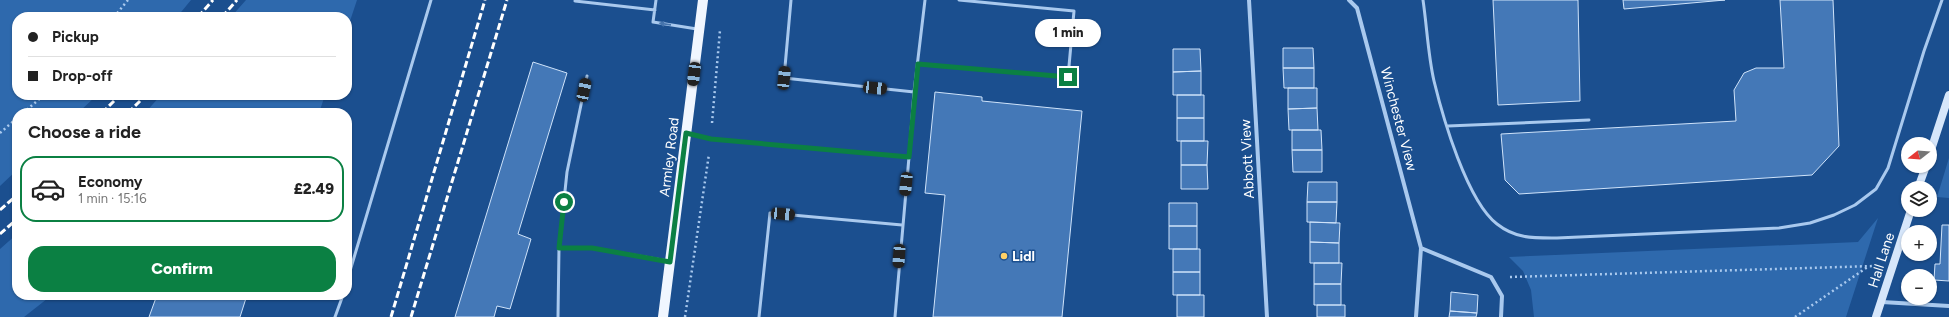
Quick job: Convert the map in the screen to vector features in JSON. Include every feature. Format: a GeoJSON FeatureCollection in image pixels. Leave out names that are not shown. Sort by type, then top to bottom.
{"type":"FeatureCollection","features":[{"type":"Feature","properties":{"kind":"main road","name":"Armley Road"},"geometry":{"type":"LineString","coordinates":[[664,317],[703,0]]}},
{"type":"Feature","properties":{"kind":"street","name":"Abbott View"},"geometry":{"type":"LineString","coordinates":[[1249,0],[1267,317]]}},
{"type":"Feature","properties":{"kind":"street","name":"Winchester View"},"geometry":{"type":"LineString","coordinates":[[1349,0],[1357,8],[1421,248],[1416,317]]}},
{"type":"Feature","properties":{"kind":"street"},"geometry":{"type":"LineString","coordinates":[[1935,137],[1949,95]]}},
{"type":"Feature","properties":{"kind":"street","name":"Hall Lane"},"geometry":{"type":"LineString","coordinates":[[1876,317],[1909,217]]}},
{"type":"Feature","properties":{"kind":"street"},"geometry":{"type":"LineString","coordinates":[[1421,248],[1491,277],[1502,296],[1500,317]]}},
{"type":"Feature","properties":{"kind":"street"},"geometry":{"type":"LineString","coordinates":[[1882,302],[1949,306]]}},
{"type":"Feature","properties":{"kind":"lane"},"geometry":{"type":"LineString","coordinates":[[352,264],[431,0]]}},
{"type":"Feature","properties":{"kind":"lane"},"geometry":{"type":"LineString","coordinates":[[576,0],[575,1],[655,10]]}},
{"type":"Feature","properties":{"kind":"lane"},"geometry":{"type":"LineString","coordinates":[[656,0],[653,22],[699,29]]}},
{"type":"Feature","properties":{"kind":"lane"},"geometry":{"type":"LineString","coordinates":[[791,0],[784,78],[914,92]]}},
{"type":"Feature","properties":{"kind":"lane"},"geometry":{"type":"LineString","coordinates":[[895,317],[914,92],[925,0]]}},
{"type":"Feature","properties":{"kind":"lane"},"geometry":{"type":"LineString","coordinates":[[918,64],[1068,77],[1074,11],[959,0]]}},
{"type":"Feature","properties":{"kind":"lane"},"geometry":{"type":"LineString","coordinates":[[1423,0],[1434,80],[1456,151],[1475,199],[1497,224],[1521,237],[1557,238],[1703,233],[1779,228],[1810,223],[1834,215],[1855,205],[1876,189],[1888,168],[1924,51],[1942,0]]}},
{"type":"Feature","properties":{"kind":"lane"},"geometry":{"type":"LineString","coordinates":[[558,317],[559,248],[567,172],[586,76]]}},
{"type":"Feature","properties":{"kind":"lane"},"geometry":{"type":"LineString","coordinates":[[1448,126],[1589,120]]}},
{"type":"Feature","properties":{"kind":"lane"},"geometry":{"type":"LineString","coordinates":[[686,133],[711,139],[909,157]]}},
{"type":"Feature","properties":{"kind":"lane"},"geometry":{"type":"LineString","coordinates":[[759,317],[770,213],[902,225]]}},
{"type":"Feature","properties":{"kind":"lane"},"geometry":{"type":"LineString","coordinates":[[559,248],[592,248],[670,262]]}},
{"type":"Feature","properties":{"kind":"lane"},"geometry":{"type":"LineString","coordinates":[[335,317],[341,300]]}},
{"type":"Feature","properties":{"kind":"path"},"geometry":{"type":"LineString","coordinates":[[118,12],[128,0]]}},
{"type":"Feature","properties":{"kind":"path"},"geometry":{"type":"LineString","coordinates":[[684,317],[711,139],[721,23]]}},
{"type":"Feature","properties":{"kind":"path"},"geometry":{"type":"LineString","coordinates":[[29,108],[38,100]]}},
{"type":"Feature","properties":{"kind":"path"},"geometry":{"type":"LineString","coordinates":[[0,133],[12,122]]}},
{"type":"Feature","properties":{"kind":"path"},"geometry":{"type":"LineString","coordinates":[[1491,277],[1893,265]]}},
{"type":"Feature","properties":{"kind":"path"},"geometry":{"type":"LineString","coordinates":[[1795,317],[1870,266]]}},
{"type":"Feature","properties":{"kind":"shaded area"},"geometry":{"type":"Polygon","coordinates":[[[0,0],[191,0],[181,12],[12,12],[12,100],[92,100],[83,108],[12,108],[12,175],[0,186],[0,0]]]}},
{"type":"Feature","properties":{"kind":"shaded area"},"geometry":{"type":"Polygon","coordinates":[[[246,0],[357,0],[352,15],[352,12],[235,12],[246,0]]]}},
{"type":"Feature","properties":{"kind":"shaded area"},"geometry":{"type":"Polygon","coordinates":[[[157,100],[323,100],[321,108],[149,108],[157,100]]]}},
{"type":"Feature","properties":{"kind":"shaded area"},"geometry":{"type":"Polygon","coordinates":[[[1949,158],[1949,198],[1937,197],[1949,158]]]}},
{"type":"Feature","properties":{"kind":"shaded area"},"geometry":{"type":"Polygon","coordinates":[[[1878,218],[1846,317],[1534,317],[1531,290],[1523,271],[1509,257],[1858,242],[1878,218]]]}},
{"type":"Feature","properties":{"kind":"shaded area"},"geometry":{"type":"Polygon","coordinates":[[[12,238],[12,300],[46,300],[24,317],[0,317],[0,249],[12,238]]]}},
{"type":"Feature","properties":{"kind":"building"},"geometry":{"type":"Polygon","coordinates":[[[1493,0],[1578,0],[1580,101],[1498,105],[1493,0]]]}},
{"type":"Feature","properties":{"kind":"building"},"geometry":{"type":"Polygon","coordinates":[[[1623,0],[1725,0],[1624,9],[1623,0]]]}},
{"type":"Feature","properties":{"kind":"building"},"geometry":{"type":"Polygon","coordinates":[[[1780,0],[1833,0],[1839,146],[1812,175],[1519,194],[1505,180],[1501,134],[1736,121],[1734,90],[1744,73],[1756,68],[1784,68],[1780,0]]]}},
{"type":"Feature","properties":{"kind":"building"},"geometry":{"type":"Polygon","coordinates":[[[1283,48],[1313,48],[1314,68],[1283,68],[1283,48]]]}},
{"type":"Feature","properties":{"kind":"building"},"geometry":{"type":"Polygon","coordinates":[[[1173,49],[1200,49],[1201,71],[1173,72],[1173,49]]]}},
{"type":"Feature","properties":{"kind":"building"},"geometry":{"type":"Polygon","coordinates":[[[533,62],[567,73],[518,234],[531,239],[510,309],[497,306],[494,317],[455,317],[533,62]]]}},
{"type":"Feature","properties":{"kind":"building"},"geometry":{"type":"Polygon","coordinates":[[[1283,68],[1314,68],[1314,88],[1284,88],[1283,68]]]}},
{"type":"Feature","properties":{"kind":"building"},"geometry":{"type":"Polygon","coordinates":[[[1201,71],[1201,95],[1173,95],[1173,72],[1201,71]]]}},
{"type":"Feature","properties":{"kind":"building"},"geometry":{"type":"Polygon","coordinates":[[[1288,88],[1317,88],[1317,108],[1288,109],[1288,88]]]}},
{"type":"Feature","properties":{"kind":"building","name":"Lidl"},"geometry":{"type":"Polygon","coordinates":[[[935,92],[982,97],[982,101],[1082,111],[1062,317],[933,317],[945,195],[925,193],[935,92]]]}},
{"type":"Feature","properties":{"kind":"building"},"geometry":{"type":"Polygon","coordinates":[[[1177,95],[1204,95],[1204,118],[1177,118],[1177,95]]]}},
{"type":"Feature","properties":{"kind":"building"},"geometry":{"type":"Polygon","coordinates":[[[1317,108],[1318,130],[1289,130],[1288,109],[1317,108]]]}},
{"type":"Feature","properties":{"kind":"building"},"geometry":{"type":"Polygon","coordinates":[[[1177,118],[1204,118],[1204,141],[1177,141],[1177,118]]]}},
{"type":"Feature","properties":{"kind":"building"},"geometry":{"type":"Polygon","coordinates":[[[1292,130],[1321,130],[1322,150],[1292,150],[1292,130]]]}},
{"type":"Feature","properties":{"kind":"building"},"geometry":{"type":"Polygon","coordinates":[[[1181,141],[1208,141],[1207,165],[1181,165],[1181,141]]]}},
{"type":"Feature","properties":{"kind":"building"},"geometry":{"type":"Polygon","coordinates":[[[1292,150],[1322,150],[1322,172],[1293,172],[1292,150]]]}},
{"type":"Feature","properties":{"kind":"building"},"geometry":{"type":"Polygon","coordinates":[[[1181,165],[1207,165],[1208,189],[1181,189],[1181,165]]]}},
{"type":"Feature","properties":{"kind":"building"},"geometry":{"type":"Polygon","coordinates":[[[1308,182],[1337,182],[1337,202],[1307,202],[1308,182]]]}},
{"type":"Feature","properties":{"kind":"building"},"geometry":{"type":"Polygon","coordinates":[[[1307,202],[1337,202],[1336,223],[1307,222],[1307,202]]]}},
{"type":"Feature","properties":{"kind":"building"},"geometry":{"type":"Polygon","coordinates":[[[1169,203],[1197,203],[1197,226],[1169,226],[1169,203]]]}},
{"type":"Feature","properties":{"kind":"building"},"geometry":{"type":"Polygon","coordinates":[[[1310,222],[1340,223],[1339,243],[1310,242],[1310,222]]]}},
{"type":"Feature","properties":{"kind":"building"},"geometry":{"type":"Polygon","coordinates":[[[1942,225],[1949,225],[1949,281],[1937,280],[1937,269],[1935,269],[1935,264],[1940,264],[1942,225]]]}},
{"type":"Feature","properties":{"kind":"building"},"geometry":{"type":"Polygon","coordinates":[[[1169,226],[1197,226],[1197,249],[1169,249],[1169,226]]]}},
{"type":"Feature","properties":{"kind":"building"},"geometry":{"type":"Polygon","coordinates":[[[1310,242],[1339,243],[1339,263],[1310,263],[1310,242]]]}},
{"type":"Feature","properties":{"kind":"building"},"geometry":{"type":"Polygon","coordinates":[[[1173,249],[1200,249],[1200,272],[1173,272],[1173,249]]]}},
{"type":"Feature","properties":{"kind":"building"},"geometry":{"type":"Polygon","coordinates":[[[1314,263],[1342,263],[1341,284],[1314,284],[1314,263]]]}},
{"type":"Feature","properties":{"kind":"building"},"geometry":{"type":"Polygon","coordinates":[[[1173,272],[1200,272],[1200,295],[1173,295],[1173,272]]]}},
{"type":"Feature","properties":{"kind":"building"},"geometry":{"type":"Polygon","coordinates":[[[1314,284],[1341,284],[1341,305],[1314,305],[1314,284]]]}},
{"type":"Feature","properties":{"kind":"building"},"geometry":{"type":"Polygon","coordinates":[[[1451,292],[1478,295],[1477,313],[1450,311],[1451,292]]]}},
{"type":"Feature","properties":{"kind":"building"},"geometry":{"type":"Polygon","coordinates":[[[1177,295],[1204,295],[1204,317],[1177,317],[1177,295]]]}},
{"type":"Feature","properties":{"kind":"building"},"geometry":{"type":"Polygon","coordinates":[[[155,300],[245,300],[240,317],[149,317],[155,300]]]}},
{"type":"Feature","properties":{"kind":"building"},"geometry":{"type":"Polygon","coordinates":[[[1317,305],[1345,305],[1345,317],[1317,317],[1317,305]]]}},
{"type":"Feature","properties":{"kind":"building"},"geometry":{"type":"Polygon","coordinates":[[[1450,311],[1477,313],[1476,317],[1449,317],[1450,311]]]}},
{"type":"Feature","properties":{"kind":"railway"},"geometry":{"type":"LineString","coordinates":[[202,12],[213,0]]}},
{"type":"Feature","properties":{"kind":"railway"},"geometry":{"type":"LineString","coordinates":[[226,12],[237,0]]}},
{"type":"Feature","properties":{"kind":"railway"},"geometry":{"type":"LineString","coordinates":[[391,317],[485,0]]}},
{"type":"Feature","properties":{"kind":"railway"},"geometry":{"type":"LineString","coordinates":[[411,317],[507,0]]}},
{"type":"Feature","properties":{"kind":"railway"},"geometry":{"type":"LineString","coordinates":[[107,108],[115,100]]}},
{"type":"Feature","properties":{"kind":"railway"},"geometry":{"type":"LineString","coordinates":[[133,108],[141,100]]}},
{"type":"Feature","properties":{"kind":"railway"},"geometry":{"type":"LineString","coordinates":[[0,210],[12,199]]}},
{"type":"Feature","properties":{"kind":"railway"},"geometry":{"type":"LineString","coordinates":[[0,234],[12,223]]}},
{"type":"Feature","properties":{"kind":"place","name":"Lidl"},"geometry":{"type":"Point","coordinates":[1004,256]}},
{"type":"Feature","properties":{"kind":"route"},"geometry":{"type":"LineString","coordinates":[[564,202],[559,248],[592,248],[670,262],[686,133],[711,139],[909,157],[914,92],[918,64],[1068,77]]}}]}
